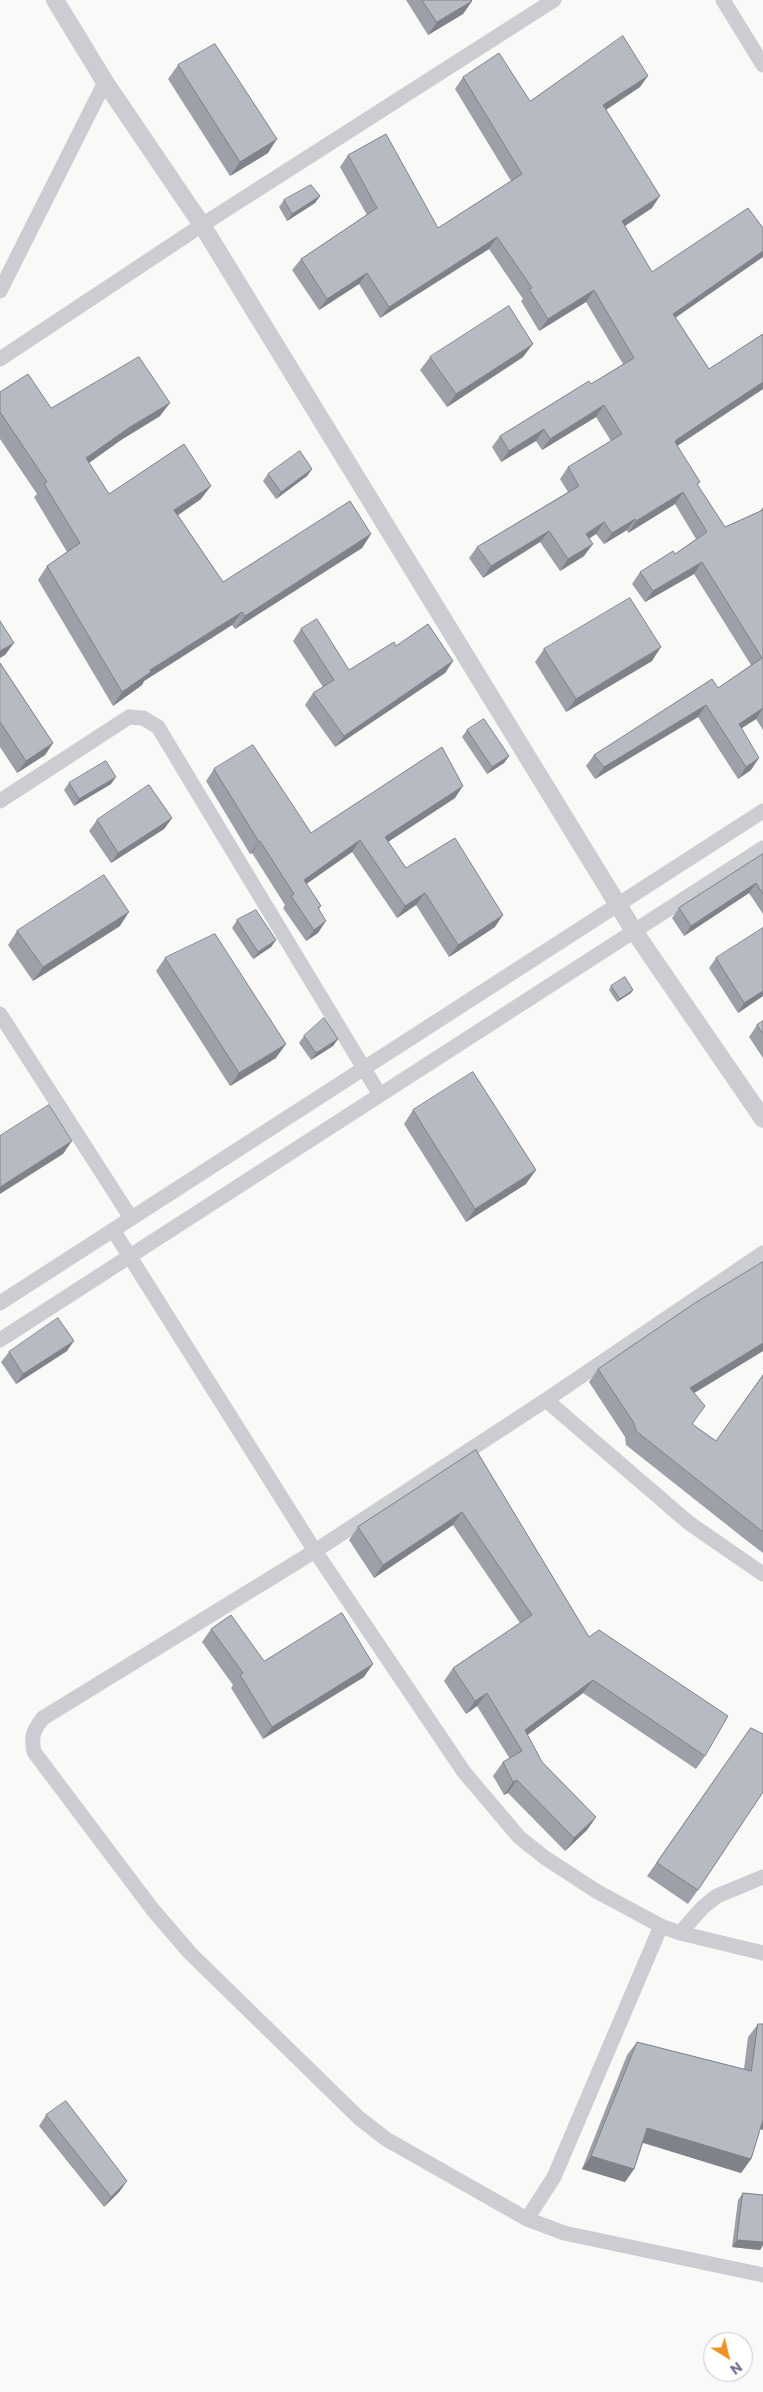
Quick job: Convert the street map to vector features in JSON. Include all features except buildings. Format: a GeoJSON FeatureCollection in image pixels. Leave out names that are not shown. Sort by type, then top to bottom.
{"type":"FeatureCollection","features":[{"type":"Feature","properties":{"kind":"street"},"geometry":{"type":"LineString","coordinates":[[55,0],[105,82],[202,225],[634,931],[763,1119]]}},
{"type":"Feature","properties":{"kind":"street"},"geometry":{"type":"LineString","coordinates":[[0,359],[202,225],[554,0]]}},
{"type":"Feature","properties":{"kind":"street"},"geometry":{"type":"LineString","coordinates":[[723,0],[762,62]]}},
{"type":"Feature","properties":{"kind":"street"},"geometry":{"type":"LineString","coordinates":[[0,291],[105,82]]}},
{"type":"Feature","properties":{"kind":"street"},"geometry":{"type":"LineString","coordinates":[[0,801],[129,717],[143,718],[158,727],[380,1095]]}},
{"type":"Feature","properties":{"kind":"street"},"geometry":{"type":"LineString","coordinates":[[0,1303],[763,811]]}},
{"type":"Feature","properties":{"kind":"street"},"geometry":{"type":"LineString","coordinates":[[0,1340],[763,848]]}},
{"type":"Feature","properties":{"kind":"street"},"geometry":{"type":"LineString","coordinates":[[0,1014],[132,1218]]}},
{"type":"Feature","properties":{"kind":"street"},"geometry":{"type":"LineString","coordinates":[[113,1230],[315,1551],[464,1772],[519,1837],[596,1891],[661,1926],[680,1933],[763,1953]]}},
{"type":"Feature","properties":{"kind":"street"},"geometry":{"type":"LineString","coordinates":[[763,1253],[546,1400],[315,1551],[43,1718],[34,1729],[31,1738],[34,1752],[153,1910],[190,1953],[359,2118],[386,2139],[527,2219],[564,2233],[763,2275]]}},
{"type":"Feature","properties":{"kind":"street"},"geometry":{"type":"LineString","coordinates":[[546,1400],[689,1522],[763,1574]]}},
{"type":"Feature","properties":{"kind":"street"},"geometry":{"type":"LineString","coordinates":[[680,1933],[717,1896],[763,1877]]}},
{"type":"Feature","properties":{"kind":"street"},"geometry":{"type":"LineString","coordinates":[[527,2219],[554,2177],[661,1926]]}}]}
